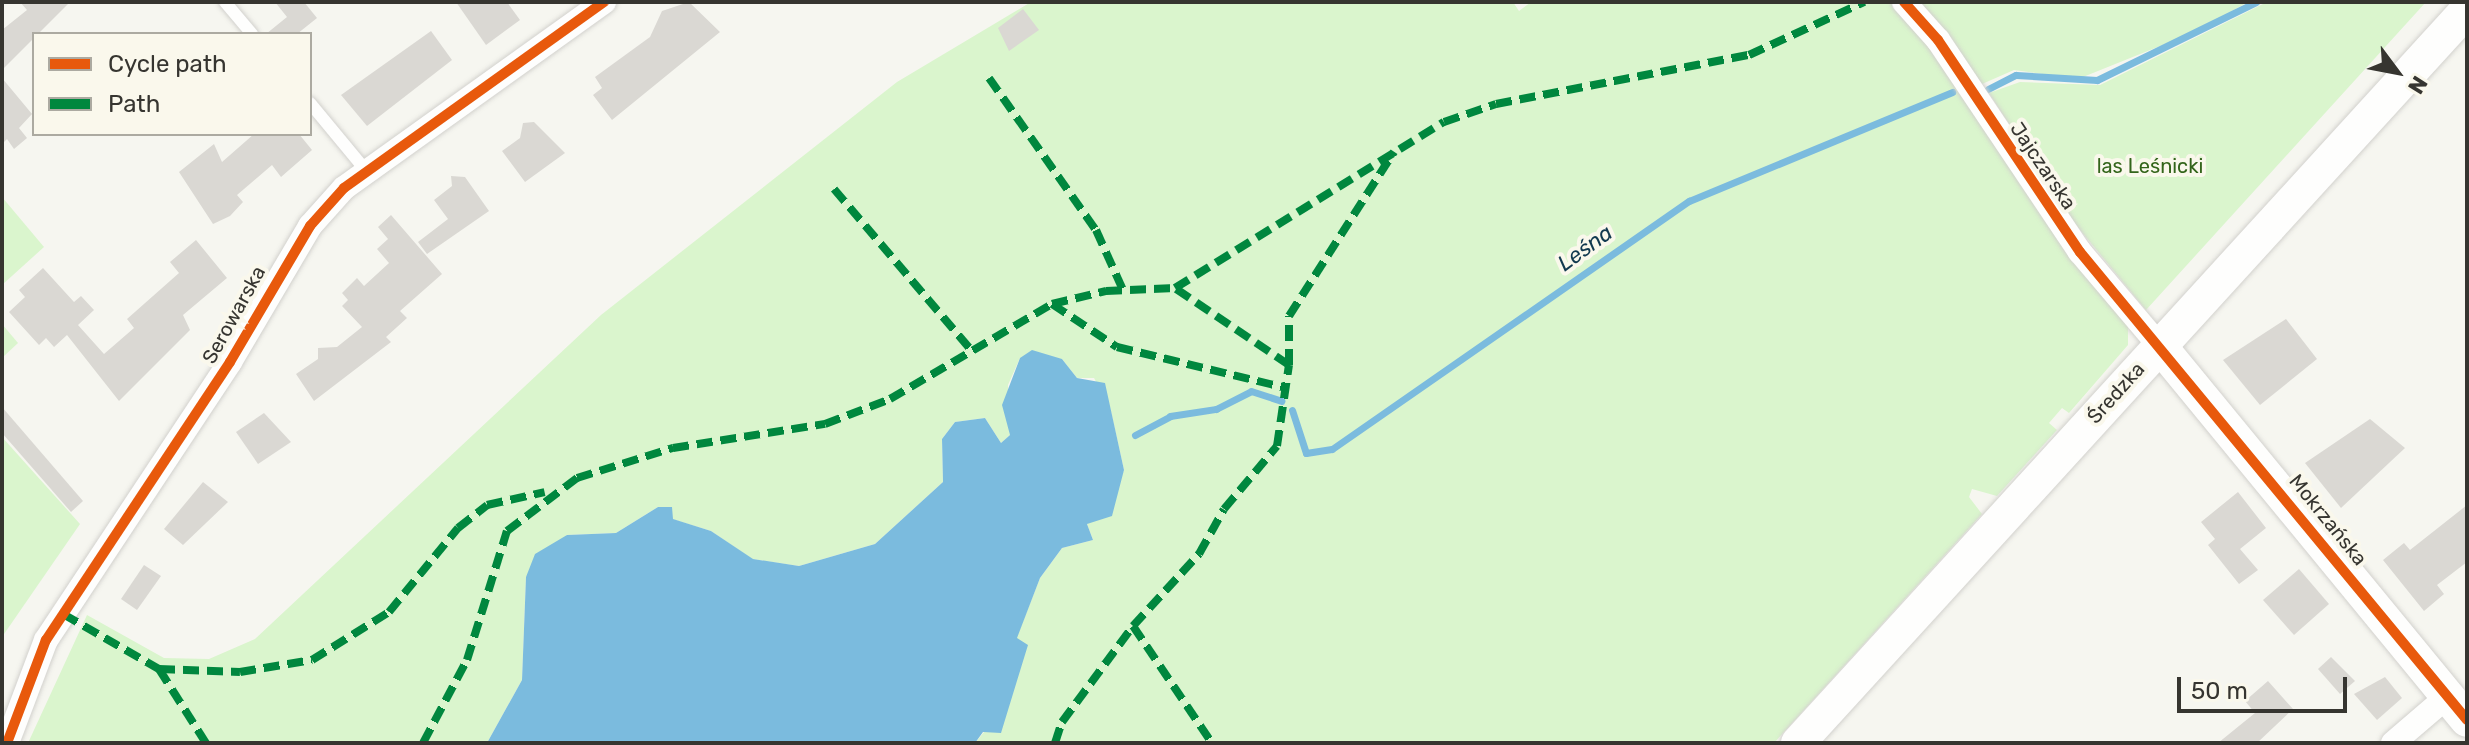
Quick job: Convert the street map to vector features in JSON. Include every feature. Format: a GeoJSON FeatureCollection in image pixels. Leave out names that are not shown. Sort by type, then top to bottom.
{"type":"FeatureCollection","features":[{"type":"Feature","properties":{"kind":"main road","name":"Średzka"},"geometry":{"type":"LineString","coordinates":[[1798,743],[2467,10]]}},
{"type":"Feature","properties":{"kind":"main road","name":"Mokrzańska"},"geometry":{"type":"LineString","coordinates":[[2159,345],[2458,708]]}},
{"type":"Feature","properties":{"kind":"street","name":"Serowarska"},"geometry":{"type":"LineString","coordinates":[[7,743],[46,640],[230,362],[285,261],[344,188],[604,2]]}},
{"type":"Feature","properties":{"kind":"street","name":"Jajczarska"},"geometry":{"type":"LineString","coordinates":[[1904,2],[1938,40],[2080,252],[2159,345]]}},
{"type":"Feature","properties":{"kind":"street"},"geometry":{"type":"LineString","coordinates":[[2393,743],[2458,708]]}},
{"type":"Feature","properties":{"kind":"lane"},"geometry":{"type":"LineString","coordinates":[[225,2],[250,32]]}},
{"type":"Feature","properties":{"kind":"lane"},"geometry":{"type":"LineString","coordinates":[[312,105],[367,172]]}},
{"type":"Feature","properties":{"kind":"green space"},"geometry":{"type":"Polygon","coordinates":[[[1031,2],[1513,2],[1519,11],[1531,2],[1897,2],[2128,326],[2128,345],[2069,413],[2062,408],[2049,423],[2057,430],[1997,496],[1972,489],[1969,497],[1982,514],[1774,743],[975,743],[1006,705],[1027,645],[1016,639],[1040,578],[1062,548],[1093,540],[1087,524],[1111,502],[1124,470],[1110,407],[1094,378],[1077,378],[1062,359],[1020,358],[1008,385],[1010,435],[1001,443],[985,418],[955,422],[942,439],[943,482],[875,544],[799,566],[752,559],[711,531],[672,519],[671,507],[658,507],[616,533],[567,535],[526,577],[522,680],[487,743],[28,743],[87,615],[164,658],[209,659],[255,639],[601,315],[897,82],[1031,2]]]}},
{"type":"Feature","properties":{"kind":"green space"},"geometry":{"type":"Polygon","coordinates":[[[1921,2],[2248,2],[2195,32],[2078,79],[2014,70],[1982,84],[1921,2]]]}},
{"type":"Feature","properties":{"kind":"green space","name":"las Leśnicki"},"geometry":{"type":"Polygon","coordinates":[[[2267,2],[2426,2],[2146,310],[2067,214],[1989,93],[2020,82],[2100,85],[2267,2]]]}},
{"type":"Feature","properties":{"kind":"green space"},"geometry":{"type":"Polygon","coordinates":[[[2,197],[44,247],[2,285],[2,197]]]}},
{"type":"Feature","properties":{"kind":"green space"},"geometry":{"type":"Polygon","coordinates":[[[2,324],[18,343],[2,358],[2,324]]]}},
{"type":"Feature","properties":{"kind":"green space"},"geometry":{"type":"Polygon","coordinates":[[[2,437],[80,524],[2,637],[2,437]]]}},
{"type":"Feature","properties":{"kind":"water"},"geometry":{"type":"Polygon","coordinates":[[[1032,350],[1062,359],[1077,378],[1105,383],[1124,470],[1112,516],[1087,524],[1093,540],[1062,548],[1040,578],[1017,638],[1028,645],[1001,733],[983,732],[975,743],[487,743],[522,680],[526,577],[535,554],[567,535],[616,533],[658,507],[672,507],[673,519],[711,531],[753,559],[799,566],[875,544],[943,482],[942,439],[955,422],[985,418],[1001,443],[1010,435],[1002,405],[1020,358],[1032,350]]]}},
{"type":"Feature","properties":{"kind":"building"},"geometry":{"type":"Polygon","coordinates":[[[20,2],[70,2],[40,32],[32,32],[32,40],[2,70],[2,30],[27,10],[20,2]]]}},
{"type":"Feature","properties":{"kind":"building"},"geometry":{"type":"Polygon","coordinates":[[[275,2],[304,2],[317,18],[300,32],[268,32],[287,17],[275,2]]]}},
{"type":"Feature","properties":{"kind":"building"},"geometry":{"type":"Polygon","coordinates":[[[456,2],[507,2],[520,20],[486,45],[456,2]]]}},
{"type":"Feature","properties":{"kind":"building"},"geometry":{"type":"Polygon","coordinates":[[[689,2],[720,32],[612,120],[593,95],[602,88],[595,77],[650,37],[662,11],[689,2]]]}},
{"type":"Feature","properties":{"kind":"building"},"geometry":{"type":"Polygon","coordinates":[[[1023,9],[1039,30],[1009,51],[998,28],[1023,9]]]}},
{"type":"Feature","properties":{"kind":"building"},"geometry":{"type":"Polygon","coordinates":[[[431,31],[452,60],[367,126],[341,95],[431,31]]]}},
{"type":"Feature","properties":{"kind":"building"},"geometry":{"type":"Polygon","coordinates":[[[2,78],[32,114],[19,128],[27,138],[14,149],[7,139],[2,144],[2,78]]]}},
{"type":"Feature","properties":{"kind":"building"},"geometry":{"type":"Polygon","coordinates":[[[534,122],[565,153],[525,182],[502,151],[520,138],[523,123],[534,122]]]}},
{"type":"Feature","properties":{"kind":"building"},"geometry":{"type":"Polygon","coordinates":[[[252,136],[301,136],[312,150],[281,177],[272,165],[237,195],[243,202],[230,216],[213,224],[179,172],[214,144],[222,162],[252,136]]]}},
{"type":"Feature","properties":{"kind":"building"},"geometry":{"type":"Polygon","coordinates":[[[451,176],[465,177],[489,211],[427,254],[418,242],[448,219],[434,200],[452,186],[451,176]]]}},
{"type":"Feature","properties":{"kind":"building"},"geometry":{"type":"Polygon","coordinates":[[[391,215],[442,274],[400,311],[407,318],[386,337],[391,342],[314,401],[296,374],[318,359],[318,348],[337,347],[362,327],[342,306],[348,300],[342,293],[357,278],[364,286],[389,263],[377,249],[388,239],[378,227],[391,215]]]}},
{"type":"Feature","properties":{"kind":"building"},"geometry":{"type":"Polygon","coordinates":[[[196,240],[227,278],[183,315],[190,330],[119,401],[67,335],[54,347],[46,338],[39,345],[9,312],[25,297],[19,290],[43,268],[74,302],[81,296],[94,310],[78,325],[104,354],[134,328],[127,319],[179,273],[170,262],[196,240]]]}},
{"type":"Feature","properties":{"kind":"building"},"geometry":{"type":"Polygon","coordinates":[[[2286,319],[2317,359],[2260,405],[2223,360],[2286,319]]]}},
{"type":"Feature","properties":{"kind":"building"},"geometry":{"type":"Polygon","coordinates":[[[2,407],[83,501],[71,512],[2,433],[2,407]]]}},
{"type":"Feature","properties":{"kind":"building"},"geometry":{"type":"Polygon","coordinates":[[[264,413],[291,442],[258,464],[236,432],[264,413]]]}},
{"type":"Feature","properties":{"kind":"building"},"geometry":{"type":"Polygon","coordinates":[[[2370,419],[2405,448],[2341,508],[2305,463],[2370,419]]]}},
{"type":"Feature","properties":{"kind":"building"},"geometry":{"type":"Polygon","coordinates":[[[203,482],[228,502],[183,545],[164,529],[203,482]]]}},
{"type":"Feature","properties":{"kind":"building"},"geometry":{"type":"Polygon","coordinates":[[[2238,492],[2266,528],[2240,549],[2258,570],[2239,584],[2208,545],[2215,539],[2201,522],[2238,492]]]}},
{"type":"Feature","properties":{"kind":"building"},"geometry":{"type":"Polygon","coordinates":[[[2467,505],[2467,562],[2437,585],[2444,594],[2424,611],[2383,560],[2404,543],[2410,550],[2467,505]]]}},
{"type":"Feature","properties":{"kind":"building"},"geometry":{"type":"Polygon","coordinates":[[[144,565],[161,576],[137,610],[121,599],[144,565]]]}},
{"type":"Feature","properties":{"kind":"building"},"geometry":{"type":"Polygon","coordinates":[[[2299,569],[2329,604],[2294,635],[2263,600],[2299,569]]]}},
{"type":"Feature","properties":{"kind":"building"},"geometry":{"type":"Polygon","coordinates":[[[2331,657],[2355,681],[2340,694],[2318,669],[2331,657]]]}},
{"type":"Feature","properties":{"kind":"building"},"geometry":{"type":"Polygon","coordinates":[[[2385,677],[2402,698],[2377,720],[2354,694],[2385,677]]]}},
{"type":"Feature","properties":{"kind":"building"},"geometry":{"type":"Polygon","coordinates":[[[2268,681],[2293,709],[2257,743],[2218,743],[2255,713],[2245,701],[2268,681]]]}},
{"type":"Feature","properties":{"kind":"waterway","name":"Leśna"},"geometry":{"type":"LineString","coordinates":[[1988,89],[2016,75],[2097,80],[2256,2]]}},
{"type":"Feature","properties":{"kind":"waterway","name":"Leśna"},"geometry":{"type":"LineString","coordinates":[[1292,410],[1306,453],[1332,449],[1689,201],[1952,92]]}},
{"type":"Feature","properties":{"kind":"waterway","name":"Leśna"},"geometry":{"type":"LineString","coordinates":[[1135,435],[1170,416],[1216,409],[1251,391],[1281,401]]}},
{"type":"Feature","properties":{"kind":"marked path"},"geometry":{"type":"LineString","coordinates":[[423,743],[467,660],[507,531],[577,478],[673,448],[825,424],[890,399],[1052,304],[1106,291],[1175,288],[1444,122],[1496,104],[1749,55],[1864,2]]}},
{"type":"Feature","properties":{"kind":"marked path"},"geometry":{"type":"LineString","coordinates":[[989,78],[1096,230],[1123,290]]}},
{"type":"Feature","properties":{"kind":"marked path"},"geometry":{"type":"LineString","coordinates":[[1289,365],[1289,316],[1394,152]]}},
{"type":"Feature","properties":{"kind":"marked path"},"geometry":{"type":"LineString","coordinates":[[834,189],[970,349]]}},
{"type":"Feature","properties":{"kind":"marked path"},"geometry":{"type":"LineString","coordinates":[[1055,743],[1062,722],[1133,626],[1199,554],[1224,509],[1277,446],[1289,365],[1175,288]]}},
{"type":"Feature","properties":{"kind":"marked path"},"geometry":{"type":"LineString","coordinates":[[1052,304],[1117,347],[1287,388]]}},
{"type":"Feature","properties":{"kind":"marked path"},"geometry":{"type":"LineString","coordinates":[[159,669],[240,672],[312,660],[389,612],[458,528],[487,505],[545,492]]}},
{"type":"Feature","properties":{"kind":"marked path"},"geometry":{"type":"LineString","coordinates":[[63,614],[159,669],[206,743]]}},
{"type":"Feature","properties":{"kind":"marked path"},"geometry":{"type":"LineString","coordinates":[[1133,626],[1212,743]]}},
{"type":"Feature","properties":{"kind":"cycle path"},"geometry":{"type":"LineString","coordinates":[[7,743],[46,640],[230,362],[310,226],[344,188],[604,2]]}},
{"type":"Feature","properties":{"kind":"cycle path"},"geometry":{"type":"LineString","coordinates":[[1904,2],[1938,40],[2080,252],[2467,720]]}}]}
